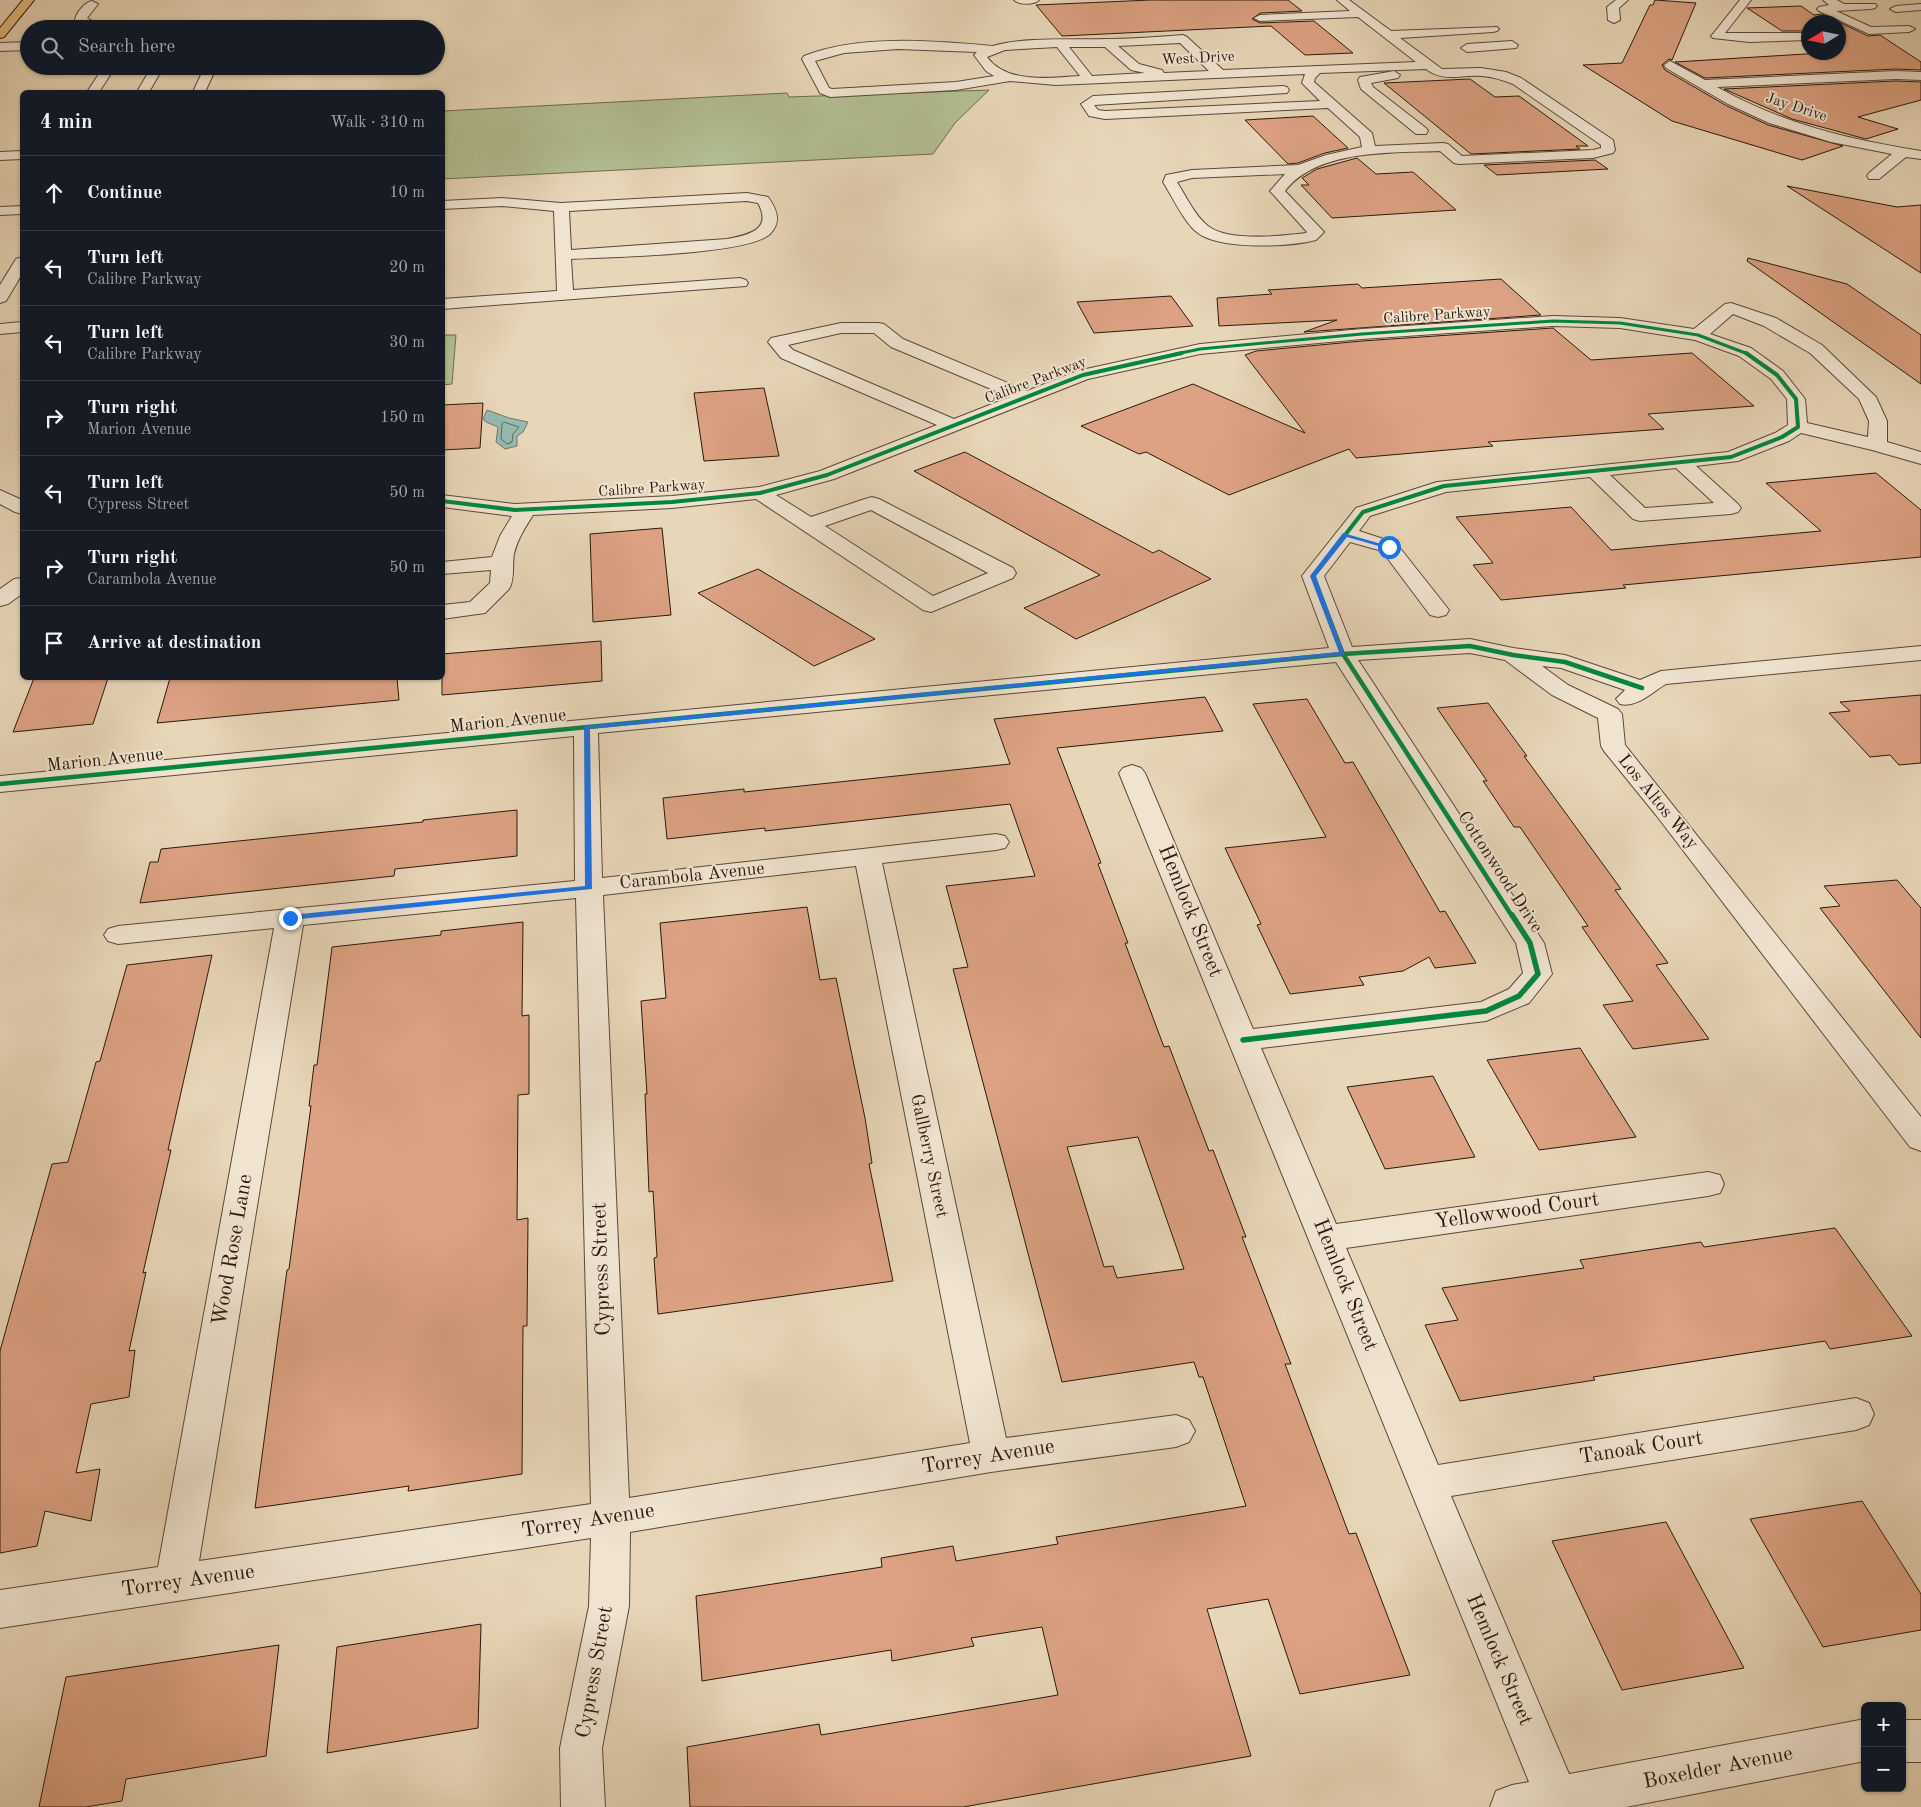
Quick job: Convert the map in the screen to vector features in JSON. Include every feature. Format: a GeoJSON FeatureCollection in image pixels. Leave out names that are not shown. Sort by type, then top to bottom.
{"type":"FeatureCollection","features":[{"type":"Feature","properties":{"kind":"main road"},"geometry":{"type":"LineString","coordinates":[[0,35],[29,0]]}},
{"type":"Feature","properties":{"kind":"street"},"geometry":{"type":"LineString","coordinates":[[1019,0],[1034,0]]}},
{"type":"Feature","properties":{"kind":"street"},"geometry":{"type":"LineString","coordinates":[[1342,0],[1439,74]]}},
{"type":"Feature","properties":{"kind":"street"},"geometry":{"type":"LineString","coordinates":[[1614,20],[1613,7],[1623,0]]}},
{"type":"Feature","properties":{"kind":"street"},"geometry":{"type":"LineString","coordinates":[[1746,0],[1717,36],[1801,38]]}},
{"type":"Feature","properties":{"kind":"street"},"geometry":{"type":"LineString","coordinates":[[1828,0],[1842,7]]}},
{"type":"Feature","properties":{"kind":"street"},"geometry":{"type":"LineString","coordinates":[[81,20],[81,17],[92,4]]}},
{"type":"Feature","properties":{"kind":"street"},"geometry":{"type":"LineString","coordinates":[[1304,5],[1317,16]]}},
{"type":"Feature","properties":{"kind":"street"},"geometry":{"type":"LineString","coordinates":[[1871,6],[1822,9],[1869,31],[1909,29]]}},
{"type":"Feature","properties":{"kind":"street"},"geometry":{"type":"LineString","coordinates":[[1896,9],[1921,7]]}},
{"type":"Feature","properties":{"kind":"street"},"geometry":{"type":"LineString","coordinates":[[1260,18],[1360,14]]}},
{"type":"Feature","properties":{"kind":"street"},"geometry":{"type":"LineString","coordinates":[[1388,36],[1493,30]]}},
{"type":"Feature","properties":{"kind":"street"},"geometry":{"type":"LineString","coordinates":[[1011,77],[956,86],[830,93],[824,90],[808,59],[814,55],[828,52],[888,47],[954,46],[993,50],[1003,47],[1060,43],[1108,43],[1183,39],[1220,74]]}},
{"type":"Feature","properties":{"kind":"street"},"geometry":{"type":"LineString","coordinates":[[1060,43],[1089,80]]}},
{"type":"Feature","properties":{"kind":"street"},"geometry":{"type":"LineString","coordinates":[[1108,43],[1135,68],[1163,76]]}},
{"type":"Feature","properties":{"kind":"street"},"geometry":{"type":"LineString","coordinates":[[1455,48],[1512,45]]}},
{"type":"Feature","properties":{"kind":"street"},"geometry":{"type":"LineString","coordinates":[[0,47],[20,46]]}},
{"type":"Feature","properties":{"kind":"street"},"geometry":{"type":"LineString","coordinates":[[1388,49],[1427,50]]}},
{"type":"Feature","properties":{"kind":"street","name":"West Drive"},"geometry":{"type":"LineString","coordinates":[[993,50],[980,55],[990,68],[1011,77],[1049,81],[1426,65]]}},
{"type":"Feature","properties":{"kind":"street"},"geometry":{"type":"LineString","coordinates":[[1306,59],[1374,55]]}},
{"type":"Feature","properties":{"kind":"street","name":"Jay Drive"},"geometry":{"type":"LineString","coordinates":[[1670,65],[1756,112],[1789,125],[1842,139],[1921,155]]}},
{"type":"Feature","properties":{"kind":"street"},"geometry":{"type":"LineString","coordinates":[[1316,70],[1309,77],[1308,83],[1367,136],[1369,150]]}},
{"type":"Feature","properties":{"kind":"street"},"geometry":{"type":"LineString","coordinates":[[1300,169],[1192,174],[1171,178],[1170,182],[1204,230],[1241,240],[1296,239],[1311,237],[1316,232],[1277,191],[1282,182],[1300,169],[1336,156],[1369,150],[1442,147],[1459,160],[1593,154],[1608,150],[1608,143],[1517,81],[1502,75],[1481,72],[1384,75],[1364,80],[1367,89],[1421,131]]}},
{"type":"Feature","properties":{"kind":"street"},"geometry":{"type":"LineString","coordinates":[[95,90],[104,75]]}},
{"type":"Feature","properties":{"kind":"street"},"geometry":{"type":"LineString","coordinates":[[144,90],[153,75]]}},
{"type":"Feature","properties":{"kind":"street"},"geometry":{"type":"LineString","coordinates":[[200,90],[207,75]]}},
{"type":"Feature","properties":{"kind":"street"},"geometry":{"type":"LineString","coordinates":[[1702,84],[1896,75],[1921,76]]}},
{"type":"Feature","properties":{"kind":"street"},"geometry":{"type":"LineString","coordinates":[[1314,88],[1093,100],[1087,104],[1094,113],[1105,115],[1332,104]]}},
{"type":"Feature","properties":{"kind":"street"},"geometry":{"type":"LineString","coordinates":[[1874,176],[1903,152]]}},
{"type":"Feature","properties":{"kind":"street"},"geometry":{"type":"LineString","coordinates":[[0,156],[20,155]]}},
{"type":"Feature","properties":{"kind":"street"},"geometry":{"type":"LineString","coordinates":[[445,205],[502,202],[561,207],[747,197],[763,200],[770,208],[772,218],[770,225],[761,234],[744,241],[727,244],[563,256]]}},
{"type":"Feature","properties":{"kind":"street"},"geometry":{"type":"LineString","coordinates":[[561,207],[565,296]]}},
{"type":"Feature","properties":{"kind":"street"},"geometry":{"type":"LineString","coordinates":[[0,211],[20,210]]}},
{"type":"Feature","properties":{"kind":"street"},"geometry":{"type":"LineString","coordinates":[[0,298],[20,265]]}},
{"type":"Feature","properties":{"kind":"street"},"geometry":{"type":"LineString","coordinates":[[445,304],[740,283]]}},
{"type":"Feature","properties":{"kind":"street"},"geometry":{"type":"LineString","coordinates":[[1698,335],[1731,308],[1770,322],[1816,349],[1867,397],[1878,421],[1877,445]]}},
{"type":"Feature","properties":{"kind":"street","name":"Calibre Parkway"},"geometry":{"type":"LineString","coordinates":[[445,501],[526,509],[672,502],[760,493],[827,475],[1083,375],[1200,349],[1333,336],[1553,321],[1620,322],[1698,335],[1745,352],[1777,375],[1796,399],[1798,427]]}},
{"type":"Feature","properties":{"kind":"street"},"geometry":{"type":"LineString","coordinates":[[0,329],[20,327]]}},
{"type":"Feature","properties":{"kind":"street"},"geometry":{"type":"LineString","coordinates":[[954,426],[787,354],[777,342],[841,328],[878,328],[897,343],[1026,397]]}},
{"type":"Feature","properties":{"kind":"street"},"geometry":{"type":"LineString","coordinates":[[1343,654],[1313,576],[1363,512],[1444,486],[1732,457],[1782,437],[1798,427],[1877,445],[1921,458]]}},
{"type":"Feature","properties":{"kind":"street"},"geometry":{"type":"LineString","coordinates":[[1594,470],[1640,515],[1730,508],[1680,462]]}},
{"type":"Feature","properties":{"kind":"street"},"geometry":{"type":"LineString","coordinates":[[760,493],[931,605],[1005,573],[872,503],[809,525]]}},
{"type":"Feature","properties":{"kind":"street"},"geometry":{"type":"LineString","coordinates":[[0,496],[20,507]]}},
{"type":"Feature","properties":{"kind":"street"},"geometry":{"type":"LineString","coordinates":[[445,612],[477,608],[501,584],[505,545],[526,509]]}},
{"type":"Feature","properties":{"kind":"street"},"geometry":{"type":"LineString","coordinates":[[1346,534],[1389,547],[1438,610]]}},
{"type":"Feature","properties":{"kind":"street"},"geometry":{"type":"LineString","coordinates":[[445,568],[502,564]]}},
{"type":"Feature","properties":{"kind":"street"},"geometry":{"type":"LineString","coordinates":[[0,599],[20,585]]}},
{"type":"Feature","properties":{"kind":"street","name":"Marion Avenue"},"geometry":{"type":"LineString","coordinates":[[0,784],[1343,654],[1470,646],[1513,655],[1565,662],[1642,688]]}},
{"type":"Feature","properties":{"kind":"street"},"geometry":{"type":"LineString","coordinates":[[1610,714],[1642,688],[1661,678],[1921,653]]}},
{"type":"Feature","properties":{"kind":"street","name":"Cottonwood Drive"},"geometry":{"type":"LineString","coordinates":[[1243,1040],[1486,1011],[1519,996],[1538,974],[1530,943],[1343,654]]}},
{"type":"Feature","properties":{"kind":"street","name":"Marion Avenue"},"geometry":{"type":"LineString","coordinates":[[1513,655],[1560,690],[1610,714]]}},
{"type":"Feature","properties":{"kind":"street","name":"Los Altos Way"},"geometry":{"type":"LineString","coordinates":[[1610,714],[1613,746],[1921,1139]]}},
{"type":"Feature","properties":{"kind":"street","name":"Cypress Street"},"geometry":{"type":"LineString","coordinates":[[583,1807],[581,1748],[609,1606],[611,1518],[586,727]]}},
{"type":"Feature","properties":{"kind":"street","name":"Hemlock Street"},"geometry":{"type":"LineString","coordinates":[[1132,772],[1557,1798]]}},
{"type":"Feature","properties":{"kind":"street","name":"Carambola Avenue"},"geometry":{"type":"LineString","coordinates":[[118,936],[590,888],[996,842]]}},
{"type":"Feature","properties":{"kind":"street","name":"Gallberry Street"},"geometry":{"type":"LineString","coordinates":[[867,856],[991,1456]]}},
{"type":"Feature","properties":{"kind":"street","name":"Wood Rose Lane"},"geometry":{"type":"LineString","coordinates":[[175,1583],[290,918]]}},
{"type":"Feature","properties":{"kind":"street","name":"Yellowwood Court"},"geometry":{"type":"LineString","coordinates":[[1326,1238],[1708,1184]]}},
{"type":"Feature","properties":{"kind":"street","name":"Tanoak Court"},"geometry":{"type":"LineString","coordinates":[[1426,1483],[1856,1414]]}},
{"type":"Feature","properties":{"kind":"street","name":"Torrey Avenue"},"geometry":{"type":"LineString","coordinates":[[0,1609],[611,1518],[991,1456],[1176,1431]]}},
{"type":"Feature","properties":{"kind":"street"},"geometry":{"type":"LineString","coordinates":[[1906,1740],[1921,1741]]}},
{"type":"Feature","properties":{"kind":"street","name":"Boxelder Avenue"},"geometry":{"type":"LineString","coordinates":[[1512,1807],[1861,1741]]}},
{"type":"Feature","properties":{"kind":"green space"},"geometry":{"type":"Polygon","coordinates":[[[989,90],[955,123],[933,154],[445,179],[445,111],[787,93],[789,97],[989,90]]]}},
{"type":"Feature","properties":{"kind":"green space"},"geometry":{"type":"Polygon","coordinates":[[[445,335],[456,335],[452,384],[445,385],[445,335]]]}},
{"type":"Feature","properties":{"kind":"water"},"geometry":{"type":"Polygon","coordinates":[[[487,410],[528,422],[523,432],[517,436],[517,446],[505,449],[496,442],[498,427],[483,419],[487,410]]]}},
{"type":"Feature","properties":{"kind":"building"},"geometry":{"type":"Polygon","coordinates":[[[1151,0],[1288,0],[1302,11],[1260,13],[1252,19],[1260,23],[1314,21],[1353,53],[1305,55],[1271,26],[1062,36],[1036,5],[1151,0]]]}},
{"type":"Feature","properties":{"kind":"building"},"geometry":{"type":"Polygon","coordinates":[[[1655,0],[1696,3],[1672,60],[1669,59],[1662,65],[1665,70],[1727,106],[1768,125],[1843,146],[1802,160],[1672,121],[1583,65],[1622,63],[1650,5],[1653,5],[1655,0]]]}},
{"type":"Feature","properties":{"kind":"building"},"geometry":{"type":"Polygon","coordinates":[[[1801,6],[1814,15],[1801,15],[1801,31],[1782,31],[1747,8],[1801,6]]]}},
{"type":"Feature","properties":{"kind":"building"},"geometry":{"type":"Polygon","coordinates":[[[1846,25],[1868,36],[1880,35],[1921,62],[1921,70],[1896,69],[1705,78],[1675,62],[1801,54],[1801,60],[1846,60],[1846,25]]]}},
{"type":"Feature","properties":{"kind":"building"},"geometry":{"type":"Polygon","coordinates":[[[1470,79],[1495,97],[1519,96],[1588,146],[1576,146],[1580,149],[1471,154],[1384,83],[1470,79]]]}},
{"type":"Feature","properties":{"kind":"building"},"geometry":{"type":"Polygon","coordinates":[[[1896,81],[1921,82],[1921,100],[1858,117],[1898,129],[1866,139],[1792,119],[1724,89],[1896,81]]]}},
{"type":"Feature","properties":{"kind":"building"},"geometry":{"type":"Polygon","coordinates":[[[1313,116],[1348,148],[1325,153],[1298,163],[1288,164],[1245,120],[1313,116]]]}},
{"type":"Feature","properties":{"kind":"building"},"geometry":{"type":"Polygon","coordinates":[[[1357,158],[1376,174],[1413,172],[1456,210],[1332,218],[1301,185],[1309,185],[1302,178],[1317,169],[1357,158]]]}},
{"type":"Feature","properties":{"kind":"building"},"geometry":{"type":"Polygon","coordinates":[[[1595,160],[1608,169],[1497,175],[1484,165],[1595,160]]]}},
{"type":"Feature","properties":{"kind":"building"},"geometry":{"type":"Polygon","coordinates":[[[1787,186],[1897,207],[1921,205],[1921,273],[1787,186]]]}},
{"type":"Feature","properties":{"kind":"building"},"geometry":{"type":"Polygon","coordinates":[[[1748,258],[1847,284],[1921,335],[1921,384],[1747,261],[1748,258]]]}},
{"type":"Feature","properties":{"kind":"building"},"geometry":{"type":"Polygon","coordinates":[[[1501,279],[1541,315],[1304,332],[1337,320],[1219,326],[1217,298],[1272,294],[1268,290],[1358,284],[1362,288],[1501,279]]]}},
{"type":"Feature","properties":{"kind":"building"},"geometry":{"type":"Polygon","coordinates":[[[1171,296],[1193,326],[1094,333],[1077,302],[1171,296]]]}},
{"type":"Feature","properties":{"kind":"building"},"geometry":{"type":"Polygon","coordinates":[[[1553,328],[1591,360],[1692,353],[1754,406],[1648,414],[1664,429],[1488,442],[1493,446],[1356,458],[1349,449],[1229,495],[1146,452],[1139,454],[1081,426],[1193,384],[1305,433],[1245,355],[1256,351],[1362,341],[1553,328]]]}},
{"type":"Feature","properties":{"kind":"building"},"geometry":{"type":"Polygon","coordinates":[[[764,388],[779,456],[704,461],[694,393],[764,388]]]}},
{"type":"Feature","properties":{"kind":"building"},"geometry":{"type":"Polygon","coordinates":[[[483,403],[480,448],[445,450],[445,405],[483,403]]]}},
{"type":"Feature","properties":{"kind":"building"},"geometry":{"type":"Polygon","coordinates":[[[965,452],[1153,553],[1159,550],[1211,579],[1076,639],[1024,608],[1100,575],[914,471],[965,452]]]}},
{"type":"Feature","properties":{"kind":"building"},"geometry":{"type":"Polygon","coordinates":[[[1876,473],[1921,510],[1921,557],[1623,585],[1626,588],[1501,600],[1473,565],[1493,563],[1456,517],[1571,507],[1611,550],[1821,531],[1766,483],[1876,473]]]}},
{"type":"Feature","properties":{"kind":"building"},"geometry":{"type":"Polygon","coordinates":[[[662,528],[671,615],[593,622],[590,534],[662,528]]]}},
{"type":"Feature","properties":{"kind":"building"},"geometry":{"type":"Polygon","coordinates":[[[758,569],[875,639],[814,666],[698,593],[758,569]]]}},
{"type":"Feature","properties":{"kind":"building"},"geometry":{"type":"Polygon","coordinates":[[[601,641],[602,681],[442,695],[442,680],[445,680],[445,654],[601,641]]]}},
{"type":"Feature","properties":{"kind":"building"},"geometry":{"type":"Polygon","coordinates":[[[33,680],[107,680],[93,724],[13,732],[33,680]]]}},
{"type":"Feature","properties":{"kind":"building"},"geometry":{"type":"Polygon","coordinates":[[[169,680],[397,680],[399,700],[157,723],[169,680]]]}},
{"type":"Feature","properties":{"kind":"building"},"geometry":{"type":"Polygon","coordinates":[[[1921,695],[1921,763],[1899,765],[1890,755],[1870,757],[1829,713],[1850,711],[1840,702],[1921,695]]]}},
{"type":"Feature","properties":{"kind":"building"},"geometry":{"type":"Polygon","coordinates":[[[1205,697],[1223,731],[1057,748],[1101,863],[1098,864],[1128,943],[1125,943],[1164,1047],[1169,1046],[1209,1151],[1213,1150],[1246,1237],[1242,1237],[1291,1364],[1285,1364],[1349,1534],[1356,1533],[1410,1675],[1300,1694],[1268,1599],[1207,1609],[1251,1756],[963,1807],[690,1807],[687,1747],[819,1724],[821,1735],[1058,1695],[1042,1627],[971,1638],[974,1646],[892,1661],[891,1650],[702,1681],[696,1596],[882,1567],[881,1558],[953,1546],[956,1561],[1058,1544],[1056,1537],[1246,1506],[1203,1377],[1199,1377],[1194,1362],[1062,1382],[953,969],[968,967],[946,886],[1035,876],[1010,804],[765,831],[765,828],[667,839],[663,798],[744,789],[744,792],[1010,764],[994,719],[1205,697]],[[1138,1137],[1067,1147],[1104,1267],[1113,1266],[1117,1278],[1184,1269],[1138,1137]]]}},
{"type":"Feature","properties":{"kind":"building"},"geometry":{"type":"Polygon","coordinates":[[[1307,699],[1345,763],[1353,762],[1440,912],[1445,911],[1476,963],[1435,968],[1429,957],[1403,971],[1359,977],[1364,985],[1290,994],[1257,925],[1261,924],[1225,848],[1326,837],[1253,704],[1307,699]]]}},
{"type":"Feature","properties":{"kind":"building"},"geometry":{"type":"Polygon","coordinates":[[[1488,703],[1527,756],[1524,756],[1621,889],[1615,890],[1668,963],[1656,965],[1709,1039],[1633,1049],[1603,1005],[1633,1001],[1582,927],[1588,926],[1520,827],[1514,827],[1483,781],[1487,781],[1437,708],[1488,703]]]}},
{"type":"Feature","properties":{"kind":"building"},"geometry":{"type":"Polygon","coordinates":[[[517,810],[517,856],[395,869],[394,876],[140,903],[150,862],[158,862],[161,849],[423,822],[423,820],[517,810]]]}},
{"type":"Feature","properties":{"kind":"building"},"geometry":{"type":"Polygon","coordinates":[[[1897,880],[1921,908],[1921,1038],[1820,908],[1840,906],[1824,886],[1897,880]]]}},
{"type":"Feature","properties":{"kind":"building"},"geometry":{"type":"Polygon","coordinates":[[[807,907],[820,980],[836,978],[865,1118],[872,1163],[869,1164],[893,1281],[658,1314],[654,1258],[657,1257],[653,1191],[649,1192],[645,1094],[647,1094],[641,1001],[666,998],[660,923],[807,907]]]}},
{"type":"Feature","properties":{"kind":"building"},"geometry":{"type":"Polygon","coordinates":[[[523,922],[522,1016],[529,1015],[529,1094],[518,1095],[517,1220],[528,1218],[527,1326],[523,1326],[522,1474],[408,1491],[409,1486],[255,1508],[311,1106],[309,1106],[314,1065],[317,1065],[332,947],[441,935],[441,931],[523,922]]]}},
{"type":"Feature","properties":{"kind":"building"},"geometry":{"type":"Polygon","coordinates":[[[212,955],[168,1150],[171,1150],[143,1273],[146,1272],[129,1351],[135,1350],[129,1397],[91,1404],[76,1473],[100,1469],[91,1521],[45,1511],[37,1546],[0,1553],[0,1351],[52,1164],[68,1162],[96,1062],[100,1061],[127,965],[212,955]]]}},
{"type":"Feature","properties":{"kind":"building"},"geometry":{"type":"Polygon","coordinates":[[[1580,1048],[1636,1137],[1539,1150],[1487,1060],[1580,1048]]]}},
{"type":"Feature","properties":{"kind":"building"},"geometry":{"type":"Polygon","coordinates":[[[1433,1076],[1475,1157],[1385,1169],[1347,1087],[1433,1076]]]}},
{"type":"Feature","properties":{"kind":"building"},"geometry":{"type":"Polygon","coordinates":[[[1835,1228],[1912,1336],[1830,1349],[1825,1341],[1593,1377],[1595,1380],[1460,1401],[1425,1325],[1458,1320],[1442,1288],[1584,1268],[1580,1260],[1701,1242],[1704,1247],[1835,1228]]]}},
{"type":"Feature","properties":{"kind":"building"},"geometry":{"type":"Polygon","coordinates":[[[1862,1501],[1921,1594],[1921,1630],[1823,1647],[1750,1519],[1862,1501]]]}},
{"type":"Feature","properties":{"kind":"building"},"geometry":{"type":"Polygon","coordinates":[[[1666,1522],[1744,1668],[1622,1690],[1552,1541],[1666,1522]]]}},
{"type":"Feature","properties":{"kind":"building"},"geometry":{"type":"Polygon","coordinates":[[[481,1624],[478,1728],[327,1753],[337,1647],[481,1624]]]}},
{"type":"Feature","properties":{"kind":"building"},"geometry":{"type":"Polygon","coordinates":[[[279,1645],[266,1756],[126,1779],[122,1801],[86,1807],[39,1807],[66,1677],[279,1645]]]}},
{"type":"Feature","properties":{"kind":"cycle path"},"geometry":{"type":"LineString","coordinates":[[445,501],[515,510],[672,502],[760,493],[827,475],[1083,375],[1200,349],[1362,334],[1553,321],[1620,323],[1698,335],[1745,352],[1777,375],[1796,399],[1798,427],[1782,437],[1731,457],[1444,486],[1363,512],[1313,576],[1343,654],[1530,943],[1538,974],[1519,996],[1486,1011],[1243,1040]]}},
{"type":"Feature","properties":{"kind":"cycle path"},"geometry":{"type":"LineString","coordinates":[[0,784],[1343,654],[1470,646],[1513,655],[1565,662],[1642,688]]}},
{"type":"Feature","properties":{"kind":"route"},"geometry":{"type":"LineString","coordinates":[[290,918],[590,888],[586,727],[1343,654],[1313,576],[1346,534],[1389,547]]}}]}
